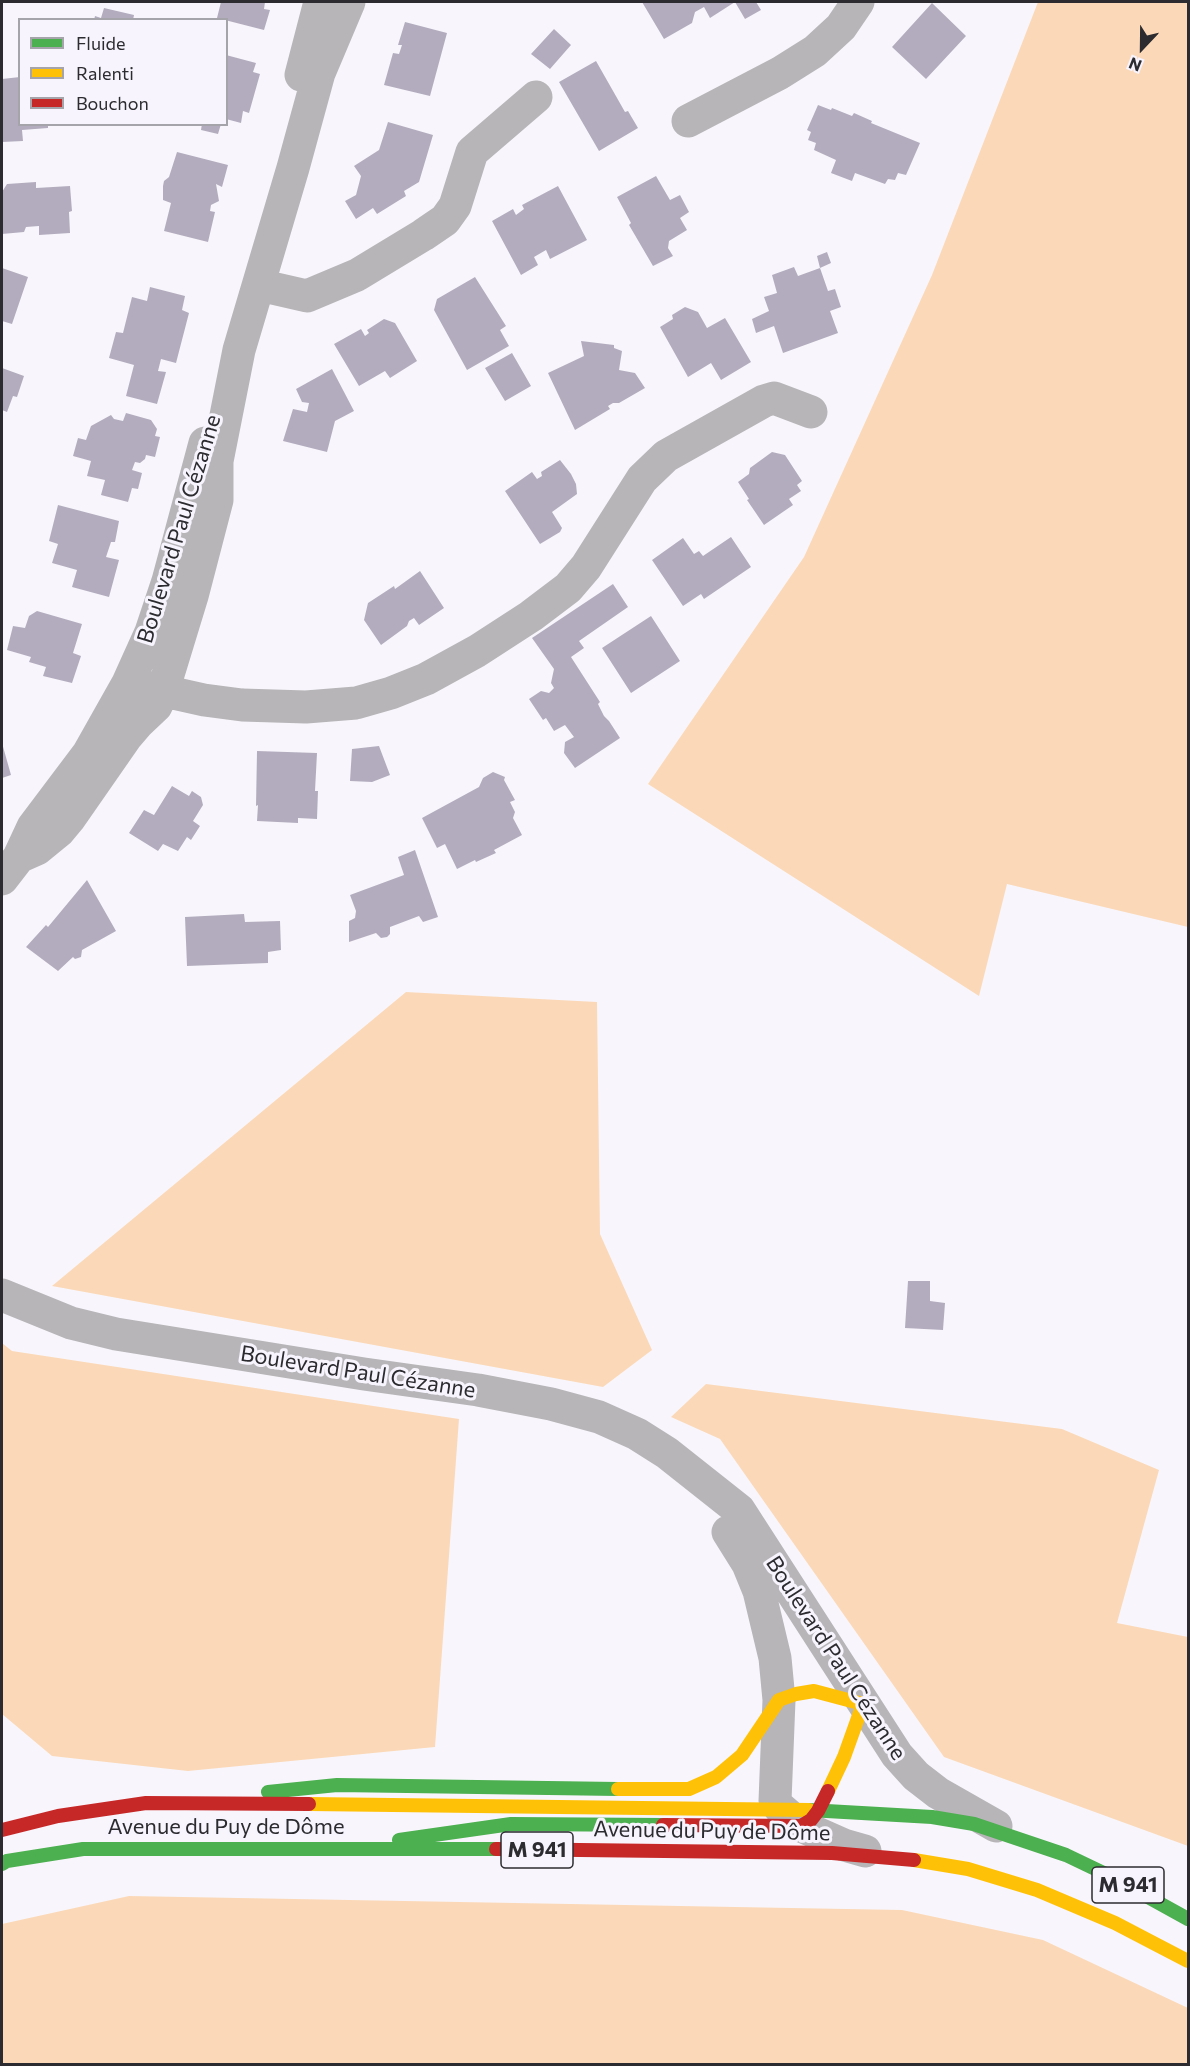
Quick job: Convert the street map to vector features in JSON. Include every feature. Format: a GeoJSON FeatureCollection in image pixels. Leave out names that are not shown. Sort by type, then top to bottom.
{"type":"FeatureCollection","features":[{"type":"Feature","properties":{"kind":"main road"},"geometry":{"type":"LineString","coordinates":[[146,1803],[337,1785],[689,1789],[716,1777],[742,1755],[779,1700],[814,1691],[863,1704],[844,1757],[794,1811],[511,1824],[433,1833],[354,1848]]}},
{"type":"Feature","properties":{"kind":"main road","name":"Avenue du Puy de Dôme"},"geometry":{"type":"LineString","coordinates":[[2,1830],[58,1815],[146,1803],[794,1811],[932,1817],[974,1824],[1066,1855],[1112,1877],[1188,1919]]}},
{"type":"Feature","properties":{"kind":"main road","name":"Avenue du Puy de Dôme"},"geometry":{"type":"LineString","coordinates":[[2,1864],[7,1861],[82,1848],[354,1848],[832,1853],[886,1857],[968,1869],[1037,1890],[1115,1923],[1188,1961]]}},
{"type":"Feature","properties":{"kind":"street","name":"Boulevard Paul Cézanne"},"geometry":{"type":"LineString","coordinates":[[293,168],[288,139],[289,120],[320,2]]}},
{"type":"Feature","properties":{"kind":"street","name":"Boulevard Paul Cézanne"},"geometry":{"type":"LineString","coordinates":[[10,868],[33,827],[88,754],[129,683],[151,632],[168,581],[216,407],[239,350],[259,285],[319,73],[349,2]]}},
{"type":"Feature","properties":{"kind":"street"},"geometry":{"type":"LineString","coordinates":[[688,121],[780,73],[815,51],[841,27],[858,2]]}},
{"type":"Feature","properties":{"kind":"street"},"geometry":{"type":"LineString","coordinates":[[259,285],[307,296],[357,275],[423,235],[445,220],[455,206],[472,152],[536,97]]}},
{"type":"Feature","properties":{"kind":"street","name":"Boulevard Paul Cézanne"},"geometry":{"type":"LineString","coordinates":[[10,868],[59,831],[126,737],[156,706],[192,596],[217,500],[217,461],[239,350]]}},
{"type":"Feature","properties":{"kind":"street"},"geometry":{"type":"LineString","coordinates":[[129,683],[242,705],[306,707],[356,703],[391,693],[426,679],[477,651],[531,616],[568,588],[586,567],[642,479],[666,456],[764,401],[774,398],[811,412]]}},
{"type":"Feature","properties":{"kind":"street","name":"Boulevard Paul Cézanne"},"geometry":{"type":"LineString","coordinates":[[2,1295],[71,1323],[116,1334],[478,1390],[551,1404],[599,1417],[637,1434],[667,1453],[739,1510],[863,1704],[897,1755],[916,1776],[938,1793],[1016,1837]]}},
{"type":"Feature","properties":{"kind":"street","name":"Boulevard Paul Cézanne"},"geometry":{"type":"LineString","coordinates":[[701,1480],[722,1523],[748,1564],[759,1592],[775,1658],[794,1811]]}},
{"type":"Feature","properties":{"kind":"street"},"geometry":{"type":"LineString","coordinates":[[794,1811],[844,1845],[886,1857]]}},
{"type":"Feature","properties":{"kind":"shaded area"},"geometry":{"type":"Polygon","coordinates":[[[1038,2],[1188,2],[1188,927],[1007,884],[979,996],[648,784],[804,557],[932,275],[1038,2]]]}},
{"type":"Feature","properties":{"kind":"shaded area"},"geometry":{"type":"Polygon","coordinates":[[[406,992],[597,1002],[600,1234],[652,1350],[603,1387],[52,1286],[406,992]]]}},
{"type":"Feature","properties":{"kind":"shaded area"},"geometry":{"type":"Polygon","coordinates":[[[2,1343],[12,1351],[459,1419],[435,1747],[188,1771],[52,1756],[2,1714],[2,1343]]]}},
{"type":"Feature","properties":{"kind":"shaded area"},"geometry":{"type":"Polygon","coordinates":[[[706,1384],[1062,1429],[1159,1470],[1117,1623],[1188,1637],[1188,1846],[944,1757],[720,1439],[671,1417],[706,1384]]]}},
{"type":"Feature","properties":{"kind":"shaded area"},"geometry":{"type":"Polygon","coordinates":[[[129,1896],[902,1910],[1043,1940],[1188,2008],[1188,2064],[2,2064],[2,1924],[129,1896]]]}},
{"type":"Feature","properties":{"kind":"building"},"geometry":{"type":"Polygon","coordinates":[[[221,2],[265,2],[264,9],[270,10],[264,30],[228,21],[228,18],[217,18],[221,2]]]}},
{"type":"Feature","properties":{"kind":"building"},"geometry":{"type":"Polygon","coordinates":[[[642,2],[735,2],[710,18],[704,7],[695,12],[692,23],[664,39],[642,2]]]}},
{"type":"Feature","properties":{"kind":"building"},"geometry":{"type":"Polygon","coordinates":[[[735,2],[756,2],[761,10],[745,19],[735,2]]]}},
{"type":"Feature","properties":{"kind":"building"},"geometry":{"type":"Polygon","coordinates":[[[932,3],[966,36],[926,79],[892,47],[932,3]]]}},
{"type":"Feature","properties":{"kind":"building"},"geometry":{"type":"Polygon","coordinates":[[[104,8],[134,15],[133,18],[101,18],[104,8]]]}},
{"type":"Feature","properties":{"kind":"building"},"geometry":{"type":"Polygon","coordinates":[[[405,22],[447,33],[430,96],[384,85],[393,53],[399,54],[402,45],[398,45],[405,22]]]}},
{"type":"Feature","properties":{"kind":"building"},"geometry":{"type":"Polygon","coordinates":[[[554,29],[571,45],[550,69],[531,54],[554,29]]]}},
{"type":"Feature","properties":{"kind":"building"},"geometry":{"type":"Polygon","coordinates":[[[228,56],[256,63],[253,72],[260,74],[249,113],[243,111],[241,123],[228,120],[228,56]]]}},
{"type":"Feature","properties":{"kind":"building"},"geometry":{"type":"Polygon","coordinates":[[[596,61],[625,112],[628,111],[638,128],[599,151],[559,82],[596,61]]]}},
{"type":"Feature","properties":{"kind":"building"},"geometry":{"type":"Polygon","coordinates":[[[18,77],[18,126],[48,126],[48,128],[22,130],[23,141],[2,142],[2,79],[18,77]]]}},
{"type":"Feature","properties":{"kind":"building"},"geometry":{"type":"Polygon","coordinates":[[[818,105],[852,116],[854,113],[872,121],[871,123],[920,143],[906,175],[898,173],[895,180],[888,179],[885,184],[855,173],[852,181],[831,173],[836,160],[814,150],[816,143],[808,140],[811,132],[807,130],[818,105]]]}},
{"type":"Feature","properties":{"kind":"building"},"geometry":{"type":"Polygon","coordinates":[[[388,122],[433,135],[419,182],[404,191],[406,196],[377,214],[373,208],[356,219],[345,201],[356,195],[361,176],[354,166],[379,150],[388,122]]]}},
{"type":"Feature","properties":{"kind":"building"},"geometry":{"type":"Polygon","coordinates":[[[202,126],[220,126],[218,134],[201,130],[202,126]]]}},
{"type":"Feature","properties":{"kind":"building"},"geometry":{"type":"Polygon","coordinates":[[[177,152],[228,165],[222,187],[216,184],[219,201],[211,205],[210,211],[215,212],[208,242],[164,231],[171,203],[163,200],[163,186],[164,181],[169,177],[177,152]]]}},
{"type":"Feature","properties":{"kind":"building"},"geometry":{"type":"Polygon","coordinates":[[[656,176],[670,200],[680,195],[689,212],[680,218],[687,230],[669,241],[668,248],[673,256],[653,266],[629,225],[631,223],[617,197],[656,176]]]}},
{"type":"Feature","properties":{"kind":"building"},"geometry":{"type":"Polygon","coordinates":[[[36,182],[36,188],[70,186],[72,211],[69,212],[70,233],[39,235],[39,226],[26,227],[24,232],[2,234],[2,192],[7,184],[36,182]]]}},
{"type":"Feature","properties":{"kind":"building"},"geometry":{"type":"Polygon","coordinates":[[[558,186],[587,240],[550,259],[546,250],[534,257],[538,265],[521,275],[492,221],[513,209],[516,215],[524,209],[522,205],[558,186]]]}},
{"type":"Feature","properties":{"kind":"building"},"geometry":{"type":"Polygon","coordinates":[[[827,252],[831,263],[820,268],[817,256],[827,252]]]}},
{"type":"Feature","properties":{"kind":"building"},"geometry":{"type":"Polygon","coordinates":[[[794,267],[798,276],[820,268],[828,291],[835,289],[841,307],[830,311],[838,333],[783,353],[774,326],[756,333],[752,319],[769,311],[764,297],[777,293],[772,275],[794,267]]]}},
{"type":"Feature","properties":{"kind":"building"},"geometry":{"type":"Polygon","coordinates":[[[2,268],[28,277],[12,324],[2,321],[2,268]]]}},
{"type":"Feature","properties":{"kind":"building"},"geometry":{"type":"Polygon","coordinates":[[[475,277],[506,326],[500,330],[509,346],[467,370],[434,310],[437,299],[475,277]]]}},
{"type":"Feature","properties":{"kind":"building"},"geometry":{"type":"Polygon","coordinates":[[[150,287],[185,296],[182,310],[189,313],[176,363],[161,359],[158,371],[166,372],[157,404],[126,396],[134,365],[109,358],[116,332],[123,333],[132,297],[147,301],[150,287]]]}},
{"type":"Feature","properties":{"kind":"building"},"geometry":{"type":"Polygon","coordinates":[[[685,307],[698,312],[707,328],[725,318],[751,362],[721,380],[711,363],[688,377],[660,327],[673,319],[672,315],[685,307]]]}},
{"type":"Feature","properties":{"kind":"building"},"geometry":{"type":"Polygon","coordinates":[[[384,319],[395,323],[417,361],[390,378],[385,371],[359,386],[334,344],[361,329],[365,336],[369,333],[367,330],[384,319]]]}},
{"type":"Feature","properties":{"kind":"building"},"geometry":{"type":"Polygon","coordinates":[[[581,341],[614,345],[614,348],[622,351],[619,370],[635,373],[645,388],[619,403],[608,406],[610,409],[575,430],[548,373],[584,356],[581,341]]]}},
{"type":"Feature","properties":{"kind":"building"},"geometry":{"type":"Polygon","coordinates":[[[512,353],[531,386],[505,401],[485,368],[512,353]]]}},
{"type":"Feature","properties":{"kind":"building"},"geometry":{"type":"Polygon","coordinates":[[[2,368],[24,376],[17,397],[13,396],[7,412],[2,410],[2,368]]]}},
{"type":"Feature","properties":{"kind":"building"},"geometry":{"type":"Polygon","coordinates":[[[332,369],[354,411],[335,421],[327,452],[283,441],[293,409],[307,412],[309,403],[302,402],[296,389],[332,369]]]}},
{"type":"Feature","properties":{"kind":"building"},"geometry":{"type":"Polygon","coordinates":[[[126,413],[151,420],[157,429],[155,436],[160,437],[155,457],[146,455],[140,463],[135,462],[132,470],[142,473],[138,489],[132,488],[128,502],[101,495],[105,480],[87,476],[91,461],[73,456],[78,438],[86,440],[91,426],[111,415],[114,419],[123,421],[126,413]]]}},
{"type":"Feature","properties":{"kind":"building"},"geometry":{"type":"Polygon","coordinates":[[[772,452],[785,455],[802,481],[797,485],[801,491],[789,499],[793,505],[764,525],[738,482],[749,474],[750,468],[772,452]]]}},
{"type":"Feature","properties":{"kind":"building"},"geometry":{"type":"Polygon","coordinates":[[[560,460],[576,484],[577,494],[552,512],[562,528],[560,532],[540,544],[505,491],[532,472],[537,479],[542,476],[541,472],[560,460]]]}},
{"type":"Feature","properties":{"kind":"building"},"geometry":{"type":"Polygon","coordinates":[[[58,505],[119,521],[115,542],[111,542],[106,557],[119,560],[109,597],[72,587],[77,570],[52,563],[58,544],[49,541],[58,505]]]}},
{"type":"Feature","properties":{"kind":"building"},"geometry":{"type":"Polygon","coordinates":[[[731,537],[751,567],[704,599],[701,594],[683,606],[652,560],[683,538],[694,554],[699,551],[703,556],[731,537]]]}},
{"type":"Feature","properties":{"kind":"building"},"geometry":{"type":"Polygon","coordinates":[[[420,571],[444,608],[419,625],[414,618],[381,645],[364,620],[368,603],[394,586],[395,589],[420,571]]]}},
{"type":"Feature","properties":{"kind":"building"},"geometry":{"type":"Polygon","coordinates":[[[613,584],[628,607],[579,641],[584,648],[571,657],[600,702],[598,704],[604,716],[620,738],[575,768],[564,753],[565,742],[574,737],[565,725],[554,731],[546,718],[543,720],[529,699],[541,691],[549,693],[554,688],[551,683],[554,669],[532,638],[613,584]]]}},
{"type":"Feature","properties":{"kind":"building"},"geometry":{"type":"Polygon","coordinates":[[[37,611],[82,624],[73,653],[81,656],[72,683],[43,676],[46,667],[29,662],[31,657],[7,650],[13,626],[25,628],[29,616],[37,611]]]}},
{"type":"Feature","properties":{"kind":"building"},"geometry":{"type":"Polygon","coordinates":[[[651,616],[680,661],[631,693],[602,648],[651,616]]]}},
{"type":"Feature","properties":{"kind":"building"},"geometry":{"type":"Polygon","coordinates":[[[2,743],[11,775],[2,778],[2,743]]]}},
{"type":"Feature","properties":{"kind":"building"},"geometry":{"type":"Polygon","coordinates":[[[379,746],[390,775],[372,782],[350,781],[352,749],[379,746]]]}},
{"type":"Feature","properties":{"kind":"building"},"geometry":{"type":"Polygon","coordinates":[[[257,751],[317,753],[315,791],[318,791],[317,819],[298,818],[298,823],[257,821],[257,751]]]}},
{"type":"Feature","properties":{"kind":"building"},"geometry":{"type":"Polygon","coordinates":[[[493,772],[505,777],[504,780],[515,800],[510,802],[515,812],[513,818],[522,835],[494,850],[496,853],[457,869],[445,844],[437,848],[422,818],[479,787],[483,778],[493,772]]]}},
{"type":"Feature","properties":{"kind":"building"},"geometry":{"type":"Polygon","coordinates":[[[172,786],[189,796],[192,791],[201,797],[203,805],[193,821],[200,826],[191,840],[187,837],[178,851],[163,844],[158,851],[129,833],[144,810],[154,815],[172,786]]]}},
{"type":"Feature","properties":{"kind":"building"},"geometry":{"type":"Polygon","coordinates":[[[415,850],[438,917],[423,922],[419,916],[390,927],[390,934],[387,937],[381,938],[376,933],[349,942],[349,921],[355,918],[356,911],[350,895],[404,875],[398,857],[415,850]]]}},
{"type":"Feature","properties":{"kind":"building"},"geometry":{"type":"Polygon","coordinates":[[[87,880],[116,931],[82,950],[81,957],[75,959],[73,957],[58,971],[26,947],[46,925],[48,927],[87,880]]]}},
{"type":"Feature","properties":{"kind":"building"},"geometry":{"type":"Polygon","coordinates":[[[244,914],[245,922],[280,921],[281,950],[268,952],[268,963],[187,966],[185,917],[244,914]]]}},
{"type":"Feature","properties":{"kind":"building"},"geometry":{"type":"Polygon","coordinates":[[[908,1281],[930,1281],[930,1301],[945,1303],[943,1330],[905,1328],[908,1281]]]}},
{"type":"Feature","properties":{"kind":"traffic: fast"},"geometry":{"type":"LineString","coordinates":[[268,1792],[337,1785],[618,1789]]}},
{"type":"Feature","properties":{"kind":"traffic: fast"},"geometry":{"type":"LineString","coordinates":[[809,1810],[932,1817],[974,1824],[1066,1855],[1112,1877],[1188,1919]]}},
{"type":"Feature","properties":{"kind":"traffic: fast"},"geometry":{"type":"LineString","coordinates":[[399,1840],[511,1824],[663,1825]]}},
{"type":"Feature","properties":{"kind":"traffic: fast"},"geometry":{"type":"LineString","coordinates":[[2,1864],[7,1861],[83,1849],[496,1849]]}},
{"type":"Feature","properties":{"kind":"traffic: slow"},"geometry":{"type":"LineString","coordinates":[[618,1789],[689,1789],[716,1777],[742,1755],[779,1700],[814,1691],[863,1704],[844,1757],[828,1791]]}},
{"type":"Feature","properties":{"kind":"traffic: slow"},"geometry":{"type":"LineString","coordinates":[[309,1804],[809,1810]]}},
{"type":"Feature","properties":{"kind":"traffic: slow"},"geometry":{"type":"LineString","coordinates":[[914,1860],[968,1869],[1037,1890],[1115,1923],[1188,1961]]}},
{"type":"Feature","properties":{"kind":"traffic: jam"},"geometry":{"type":"LineString","coordinates":[[663,1825],[801,1826],[811,1820],[818,1811],[828,1791]]}},
{"type":"Feature","properties":{"kind":"traffic: jam"},"geometry":{"type":"LineString","coordinates":[[2,1830],[58,1816],[146,1803],[309,1804]]}},
{"type":"Feature","properties":{"kind":"traffic: jam"},"geometry":{"type":"LineString","coordinates":[[496,1849],[832,1853],[914,1860]]}}]}
